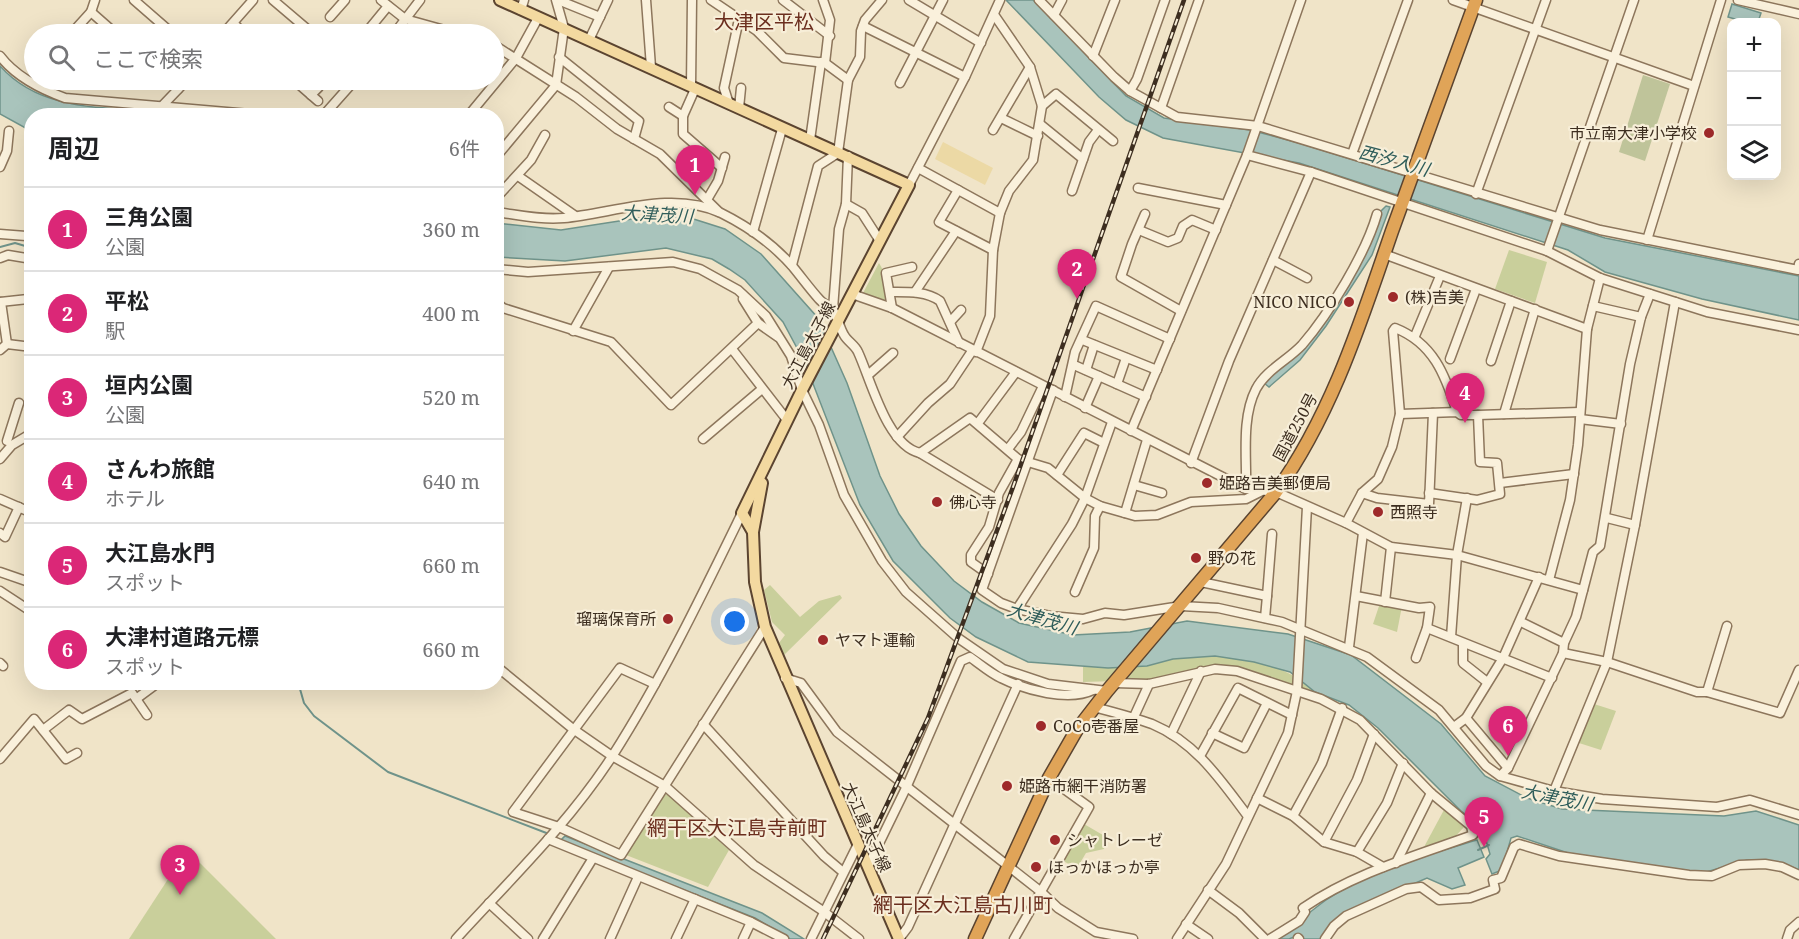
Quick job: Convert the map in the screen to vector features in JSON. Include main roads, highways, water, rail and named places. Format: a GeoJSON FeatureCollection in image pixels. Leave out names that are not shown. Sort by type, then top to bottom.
{"type":"FeatureCollection","features":[{"type":"Feature","properties":{"kind":"highway","name":"国道250号"},"geometry":{"type":"LineString","coordinates":[[975,939],[1049,778],[1105,688],[1182,606],[1276,492],[1295,465],[1325,411],[1362,320],[1474,4]]}},
{"type":"Feature","properties":{"kind":"main road"},"geometry":{"type":"LineString","coordinates":[[500,0],[523,5]]}},
{"type":"Feature","properties":{"kind":"main road","name":"大江島太子線"},"geometry":{"type":"LineString","coordinates":[[523,5],[538,18],[909,185],[803,387],[742,513],[753,532],[755,582],[765,627],[899,939]]}},
{"type":"Feature","properties":{"kind":"main road"},"geometry":{"type":"LineString","coordinates":[[753,532],[767,462]]}},
{"type":"Feature","properties":{"kind":"water"},"geometry":{"type":"Polygon","coordinates":[[[1006,0],[1033,0],[1126,96],[1164,118],[1250,130],[1299,143],[1605,238],[1799,276],[1799,320],[1702,299],[1605,272],[1568,250],[1299,163],[1163,138],[1126,120],[1099,97],[1006,0]]]}},
{"type":"Feature","properties":{"kind":"water"},"geometry":{"type":"Polygon","coordinates":[[[1732,4],[1761,13],[1759,18],[1728,17],[1732,4]]]}},
{"type":"Feature","properties":{"kind":"water"},"geometry":{"type":"Polygon","coordinates":[[[0,66],[24,86],[24,90],[31,90],[72,104],[109,108],[24,108],[24,127],[0,114],[0,66]]]}},
{"type":"Feature","properties":{"kind":"water"},"geometry":{"type":"Polygon","coordinates":[[[1386,206],[1390,207],[1372,255],[1326,326],[1300,360],[1269,387],[1264,383],[1268,378],[1316,331],[1379,213],[1386,206]]]}},
{"type":"Feature","properties":{"kind":"water"},"geometry":{"type":"Polygon","coordinates":[[[681,215],[725,229],[761,254],[818,318],[847,383],[880,476],[899,514],[921,546],[954,581],[982,602],[1019,623],[1073,635],[1130,632],[1187,621],[1288,634],[1351,655],[1441,724],[1485,776],[1527,798],[1562,809],[1724,816],[1756,811],[1799,825],[1799,870],[1783,863],[1747,860],[1703,873],[1577,856],[1517,836],[1511,838],[1502,870],[1492,874],[1486,859],[1490,854],[1482,827],[1461,811],[1378,728],[1349,705],[1315,692],[1290,672],[1254,662],[1215,656],[1173,659],[1147,666],[1108,668],[1028,662],[976,637],[950,618],[893,561],[860,505],[805,363],[783,322],[745,280],[712,259],[666,248],[565,261],[504,257],[504,224],[561,230],[645,217],[681,215]]]}},
{"type":"Feature","properties":{"kind":"water"},"geometry":{"type":"Polygon","coordinates":[[[565,836],[762,913],[804,939],[790,939],[755,918],[560,841],[565,836]]]}},
{"type":"Feature","properties":{"kind":"water"},"geometry":{"type":"Polygon","coordinates":[[[1477,840],[1484,857],[1458,868],[1465,885],[1452,889],[1427,878],[1352,910],[1322,939],[1303,939],[1299,935],[1289,939],[1274,939],[1326,900],[1361,880],[1399,864],[1477,840]]]}},
{"type":"Feature","properties":{"kind":"waterway"},"geometry":{"type":"LineString","coordinates":[[0,247],[15,243],[24,246]]}},
{"type":"Feature","properties":{"kind":"waterway"},"geometry":{"type":"LineString","coordinates":[[300,690],[304,703],[314,716],[388,772],[549,834]]}},
{"type":"Feature","properties":{"kind":"waterway"},"geometry":{"type":"LineString","coordinates":[[1478,850],[1489,845]]}},
{"type":"Feature","properties":{"kind":"railway"},"geometry":{"type":"LineString","coordinates":[[823,939],[928,718],[1013,487],[1184,0]]}},
{"type":"Feature","properties":{"kind":"place","name":"市立南大津小学校"},"geometry":{"type":"Point","coordinates":[1709,133]}},
{"type":"Feature","properties":{"kind":"place","name":"三角公園"},"geometry":{"type":"Point","coordinates":[695,195]}},
{"type":"Feature","properties":{"kind":"place","name":"(株)吉美"},"geometry":{"type":"Point","coordinates":[1393,297]}},
{"type":"Feature","properties":{"kind":"place","name":"平松"},"geometry":{"type":"Point","coordinates":[1077,299]}},
{"type":"Feature","properties":{"kind":"place","name":"NICO NICO"},"geometry":{"type":"Point","coordinates":[1349,302]}},
{"type":"Feature","properties":{"kind":"place","name":"さんわ旅館"},"geometry":{"type":"Point","coordinates":[1465,423]}},
{"type":"Feature","properties":{"kind":"place","name":"姫路吉美郵便局"},"geometry":{"type":"Point","coordinates":[1207,483]}},
{"type":"Feature","properties":{"kind":"place","name":"佛心寺"},"geometry":{"type":"Point","coordinates":[937,502]}},
{"type":"Feature","properties":{"kind":"place","name":"西照寺"},"geometry":{"type":"Point","coordinates":[1378,512]}},
{"type":"Feature","properties":{"kind":"place","name":"野の花"},"geometry":{"type":"Point","coordinates":[1196,558]}},
{"type":"Feature","properties":{"kind":"place","name":"瑠璃保育所"},"geometry":{"type":"Point","coordinates":[668,619]}},
{"type":"Feature","properties":{"kind":"place","name":"ヤマト運輸"},"geometry":{"type":"Point","coordinates":[823,640]}},
{"type":"Feature","properties":{"kind":"place","name":"CoCo壱番屋"},"geometry":{"type":"Point","coordinates":[1041,726]}},
{"type":"Feature","properties":{"kind":"place","name":"大津村道路元標"},"geometry":{"type":"Point","coordinates":[1508,756]}},
{"type":"Feature","properties":{"kind":"place","name":"姫路市網干消防署"},"geometry":{"type":"Point","coordinates":[1007,786]}},
{"type":"Feature","properties":{"kind":"place","name":"シャトレーゼ"},"geometry":{"type":"Point","coordinates":[1055,840]}},
{"type":"Feature","properties":{"kind":"place","name":"大江島水門"},"geometry":{"type":"Point","coordinates":[1484,847]}},
{"type":"Feature","properties":{"kind":"place","name":"ほっかほっか亭"},"geometry":{"type":"Point","coordinates":[1036,867]}},
{"type":"Feature","properties":{"kind":"place","name":"垣内公園"},"geometry":{"type":"Point","coordinates":[180,895]}},
{"type":"Feature","properties":{"kind":"district","name":"大津区平松"},"geometry":{"type":"Point","coordinates":[764,22]}},
{"type":"Feature","properties":{"kind":"district","name":"網干区大江島寺前町"},"geometry":{"type":"Point","coordinates":[737,828]}},
{"type":"Feature","properties":{"kind":"district","name":"網干区大江島古川町"},"geometry":{"type":"Point","coordinates":[963,905]}},
{"type":"Feature","properties":{"kind":"water label","name":"西汐入川"},"geometry":{"type":"Point","coordinates":[1394,161]}},
{"type":"Feature","properties":{"kind":"water label","name":"大津茂川"},"geometry":{"type":"Point","coordinates":[657,215]}},
{"type":"Feature","properties":{"kind":"water label","name":"大津茂川"},"geometry":{"type":"Point","coordinates":[1042,619]}},
{"type":"Feature","properties":{"kind":"water label","name":"大津茂川"},"geometry":{"type":"Point","coordinates":[1557,798]}}]}
